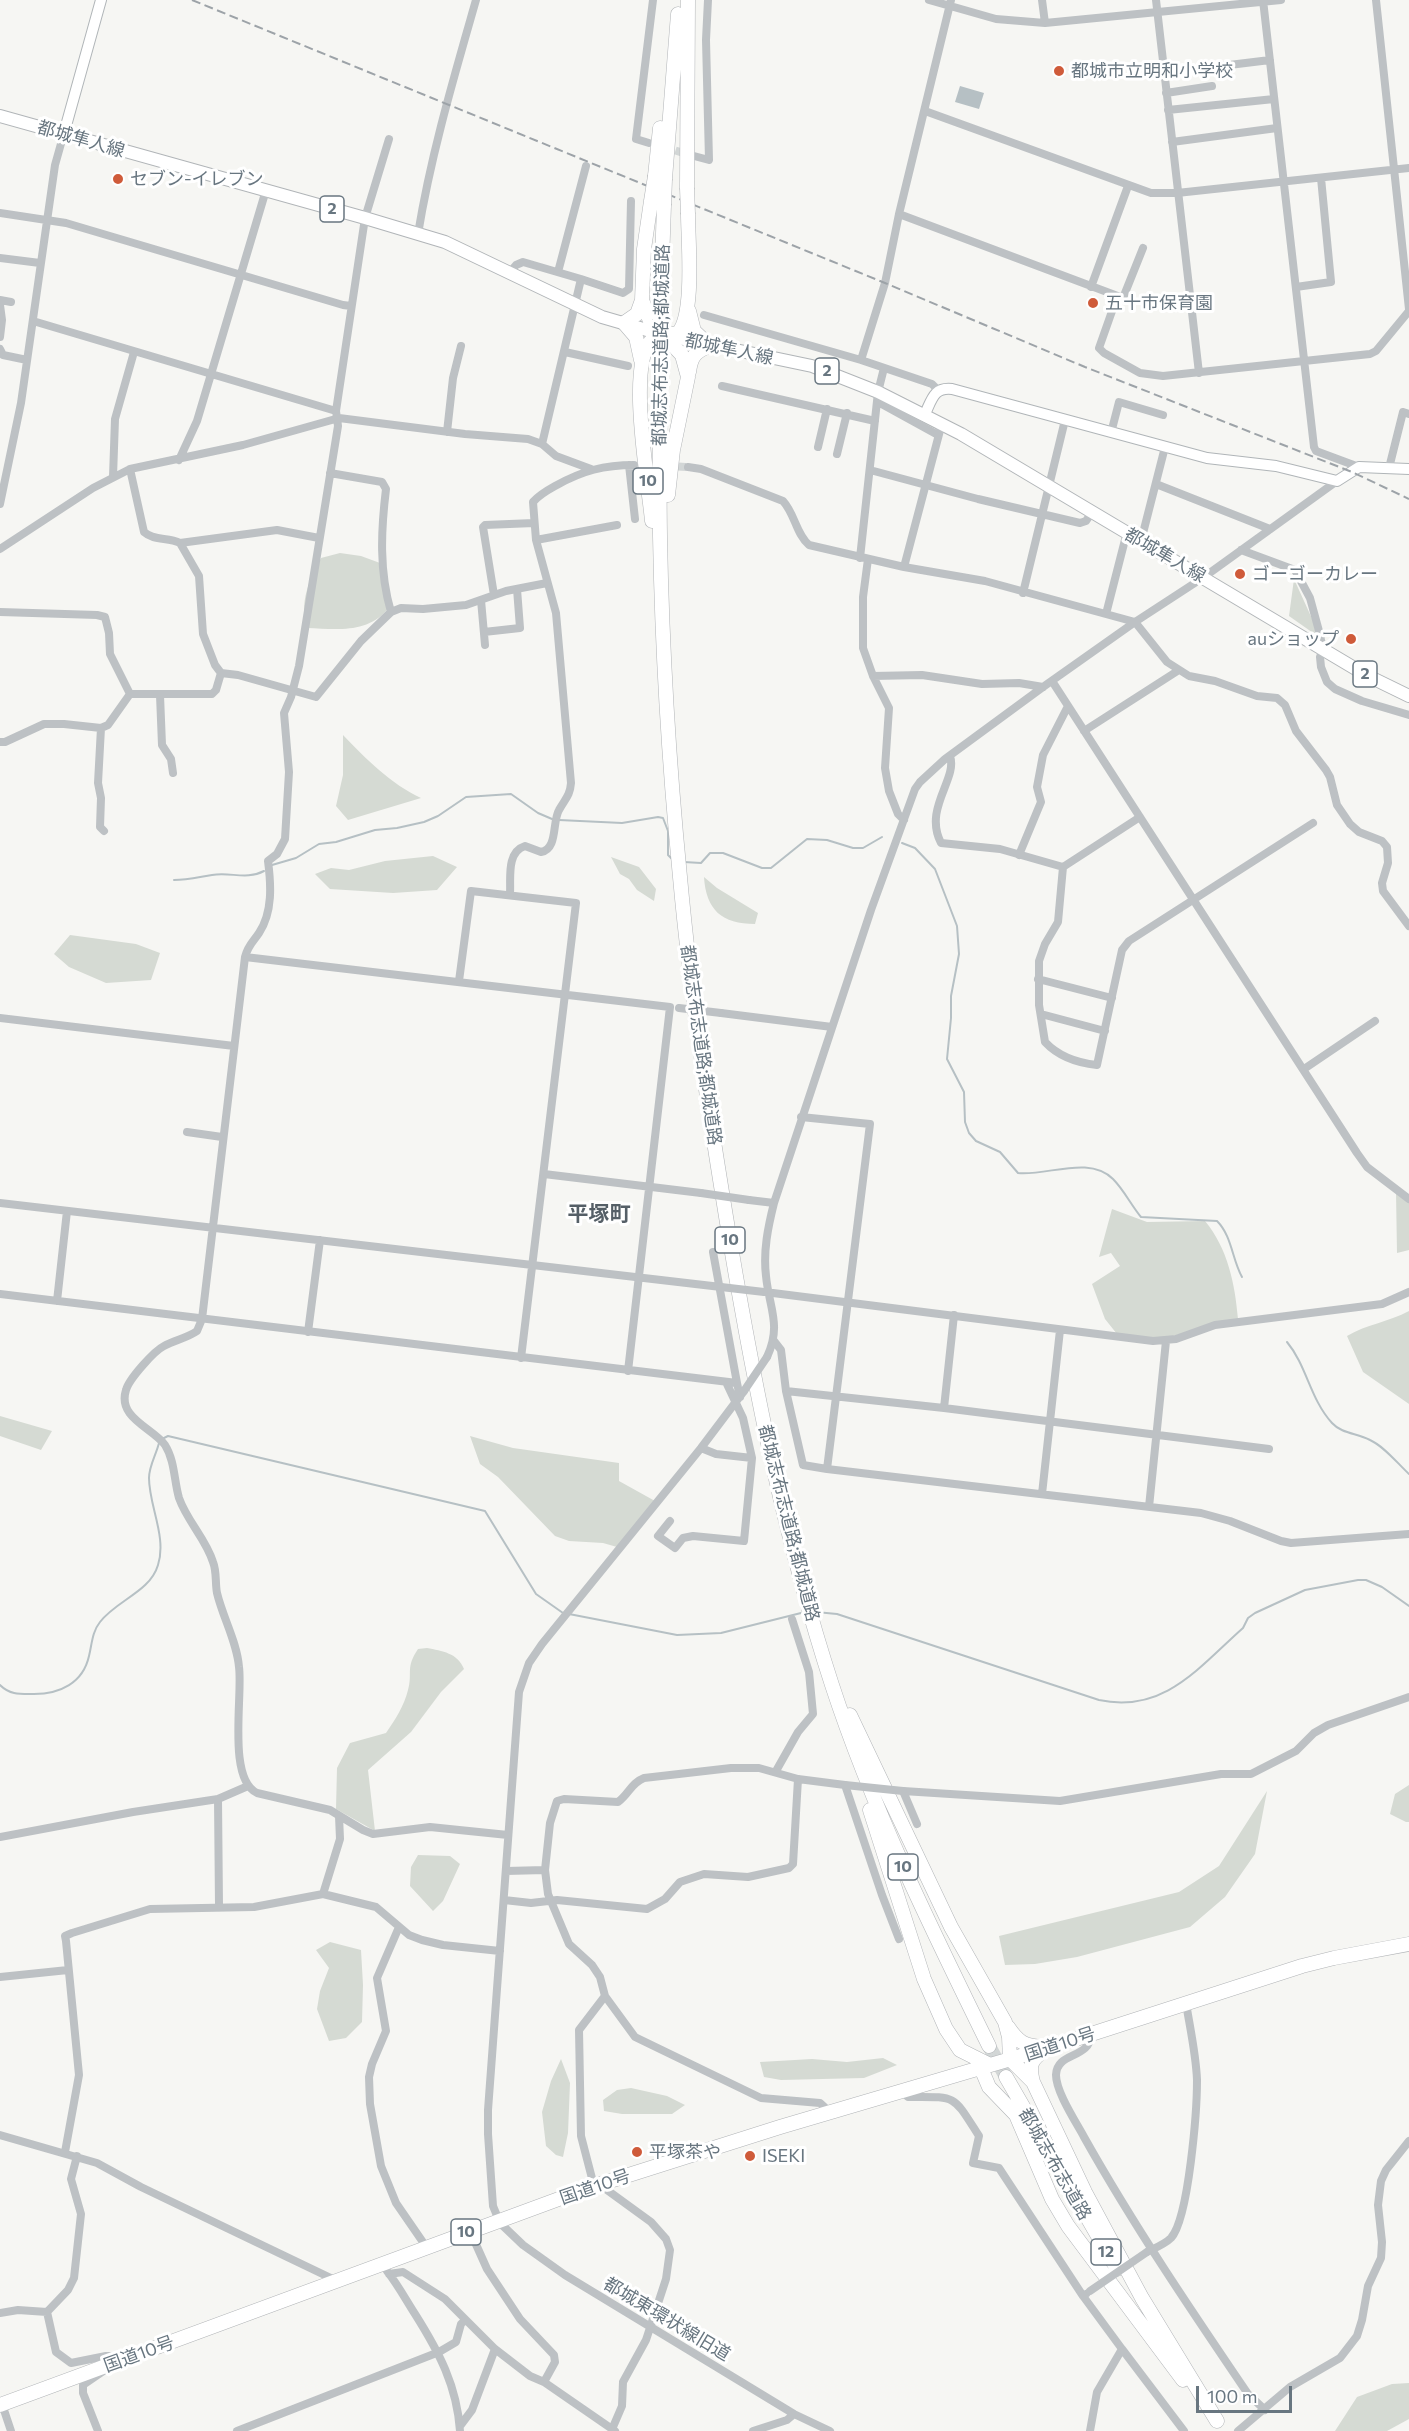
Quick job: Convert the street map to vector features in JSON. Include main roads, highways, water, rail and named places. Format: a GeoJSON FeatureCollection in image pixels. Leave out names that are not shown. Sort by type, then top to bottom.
{"type":"FeatureCollection","features":[{"type":"Feature","properties":{"kind":"highway","name":"10"},"geometry":{"type":"LineString","coordinates":[[662,578],[667,561],[667,501],[670,472],[688,377],[682,355],[650,321],[642,300],[644,249],[658,203],[667,63],[675,50],[680,0]]}},
{"type":"Feature","properties":{"kind":"highway","name":"10"},"geometry":{"type":"LineString","coordinates":[[688,0],[688,303],[694,331],[710,345]]}},
{"type":"Feature","properties":{"kind":"highway","name":"都城志布志道路;都城道路"},"geometry":{"type":"LineString","coordinates":[[658,203],[662,578],[674,800],[680,880],[702,1064],[736,1278],[758,1396],[785,1514],[831,1682],[854,1750],[887,1832],[989,2046]]}},
{"type":"Feature","properties":{"kind":"highway"},"geometry":{"type":"LineString","coordinates":[[641,372],[639,345],[636,337],[624,323],[637,314],[642,300]]}},
{"type":"Feature","properties":{"kind":"highway","name":"10"},"geometry":{"type":"LineString","coordinates":[[664,637],[642,441],[641,372],[648,346],[657,337],[678,333],[682,328],[688,303]]}},
{"type":"Feature","properties":{"kind":"highway"},"geometry":{"type":"LineString","coordinates":[[688,377],[693,354],[710,345]]}},
{"type":"Feature","properties":{"kind":"highway"},"geometry":{"type":"LineString","coordinates":[[816,1633],[843,1700],[951,1927],[1018,2042],[1027,2046],[1048,2048]]}},
{"type":"Feature","properties":{"kind":"highway"},"geometry":{"type":"LineString","coordinates":[[831,1682],[838,1712],[924,1979],[946,2029],[956,2045],[985,2066],[989,2087],[1016,2115],[1052,2199],[1068,2226],[1159,2350],[1220,2426]]}},
{"type":"Feature","properties":{"kind":"highway","name":"国道10号"},"geometry":{"type":"LineString","coordinates":[[1,2404],[335,2280],[386,2269],[426,2248],[598,2185],[1334,1958],[1409,1944]]}},
{"type":"Feature","properties":{"kind":"highway"},"geometry":{"type":"LineString","coordinates":[[1005,2022],[1009,2037],[1010,2059],[1033,2082]]}},
{"type":"Feature","properties":{"kind":"highway"},"geometry":{"type":"LineString","coordinates":[[939,2079],[955,2071],[959,2064],[956,2045]]}},
{"type":"Feature","properties":{"kind":"highway"},"geometry":{"type":"LineString","coordinates":[[1048,2048],[1033,2058],[1030,2065],[1033,2082],[1085,2192],[1142,2298],[1220,2426]]}},
{"type":"Feature","properties":{"kind":"highway"},"geometry":{"type":"LineString","coordinates":[[959,2074],[975,2080],[999,2096]]}},
{"type":"Feature","properties":{"kind":"highway","name":"都城志布志道路"},"geometry":{"type":"LineString","coordinates":[[1006,2077],[1129,2289],[1220,2426]]}},
{"type":"Feature","properties":{"kind":"main road","name":"都城隼人線"},"geometry":{"type":"LineString","coordinates":[[0,116],[418,234],[469,252],[603,317],[664,335],[812,366],[878,397],[924,414],[940,429],[1048,485],[1366,675],[1408,695]]}},
{"type":"Feature","properties":{"kind":"waterway"},"geometry":{"type":"LineString","coordinates":[[272,865],[296,858],[319,844],[336,842],[375,830],[424,822],[438,816],[466,797],[511,794],[538,813],[552,819]]}},
{"type":"Feature","properties":{"kind":"waterway"},"geometry":{"type":"LineString","coordinates":[[559,820],[622,823],[663,818],[668,831],[668,855],[673,860]]}},
{"type":"Feature","properties":{"kind":"waterway"},"geometry":{"type":"LineString","coordinates":[[684,862],[701,863],[710,853],[723,853],[762,868],[771,868],[807,839],[827,840],[853,848],[863,848],[882,837]]}},
{"type":"Feature","properties":{"kind":"waterway"},"geometry":{"type":"LineString","coordinates":[[902,843],[915,848],[935,869],[957,926],[959,954],[951,996],[947,1059],[964,1092],[965,1122],[969,1133],[976,1141],[1000,1152],[1018,1173],[1080,1167],[1103,1172],[1117,1183],[1141,1217],[1217,1221],[1226,1234],[1242,1277]]}},
{"type":"Feature","properties":{"kind":"waterway"},"geometry":{"type":"LineString","coordinates":[[174,880],[219,874],[251,875],[264,871]]}},
{"type":"Feature","properties":{"kind":"waterway"},"geometry":{"type":"LineString","coordinates":[[1287,1342],[1294,1351],[1318,1404],[1332,1423],[1340,1429],[1375,1443],[1409,1474]]}},
{"type":"Feature","properties":{"kind":"waterway"},"geometry":{"type":"LineString","coordinates":[[162,1439],[168,1436],[485,1511],[536,1594],[563,1613]]}},
{"type":"Feature","properties":{"kind":"waterway"},"geometry":{"type":"LineString","coordinates":[[0,1685],[11,1692],[29,1694],[53,1692],[76,1680],[86,1665],[97,1626],[107,1614],[141,1589],[154,1574],[158,1565],[160,1544],[149,1474],[159,1443]]}},
{"type":"Feature","properties":{"kind":"waterway"},"geometry":{"type":"LineString","coordinates":[[816,1612],[837,1614],[1099,1700],[1122,1703],[1162,1694],[1179,1684],[1243,1628],[1248,1618],[1305,1590],[1366,1580],[1382,1587],[1409,1606]]}},
{"type":"Feature","properties":{"kind":"waterway"},"geometry":{"type":"LineString","coordinates":[[569,1614],[677,1635],[721,1633],[805,1612]]}},
{"type":"Feature","properties":{"kind":"tunnel"},"geometry":{"type":"LineString","coordinates":[[664,147],[690,155]]}},
{"type":"Feature","properties":{"kind":"tunnel"},"geometry":{"type":"LineString","coordinates":[[642,465],[688,467]]}},
{"type":"Feature","properties":{"kind":"tunnel"},"geometry":{"type":"LineString","coordinates":[[989,2046],[1006,2077]]}},
{"type":"Feature","properties":{"kind":"railway"},"geometry":{"type":"LineString","coordinates":[[192,0],[1085,367],[1352,472],[1409,499]]}},
{"type":"Feature","properties":{"kind":"place","name":"都城市立明和小学校"},"geometry":{"type":"Point","coordinates":[1059,71]}},
{"type":"Feature","properties":{"kind":"place","name":"セブン-イレブン"},"geometry":{"type":"Point","coordinates":[118,179]}},
{"type":"Feature","properties":{"kind":"place","name":"五十市保育園"},"geometry":{"type":"Point","coordinates":[1093,303]}},
{"type":"Feature","properties":{"kind":"place","name":"ゴーゴーカレー"},"geometry":{"type":"Point","coordinates":[1240,574]}},
{"type":"Feature","properties":{"kind":"place","name":"auショップ"},"geometry":{"type":"Point","coordinates":[1351,639]}},
{"type":"Feature","properties":{"kind":"place","name":"平塚茶や"},"geometry":{"type":"Point","coordinates":[637,2152]}},
{"type":"Feature","properties":{"kind":"place","name":"ISEKI"},"geometry":{"type":"Point","coordinates":[750,2156]}},
{"type":"Feature","properties":{"kind":"district","name":"平塚町"},"geometry":{"type":"Point","coordinates":[599,1214]}}]}
